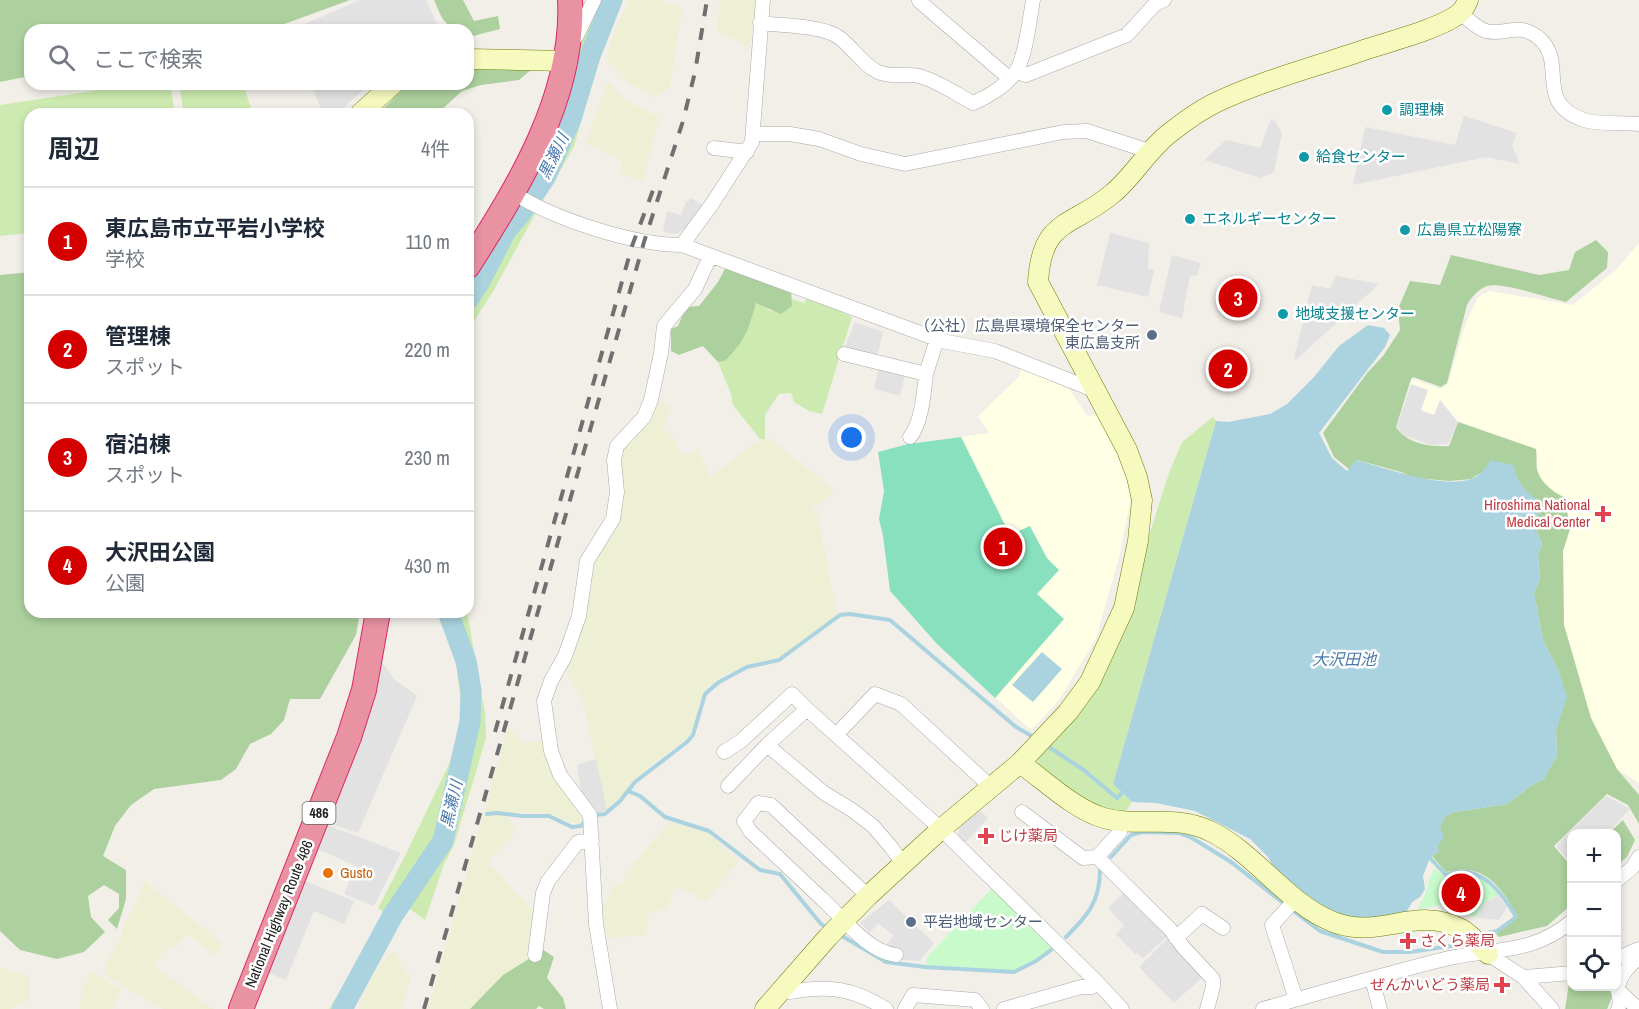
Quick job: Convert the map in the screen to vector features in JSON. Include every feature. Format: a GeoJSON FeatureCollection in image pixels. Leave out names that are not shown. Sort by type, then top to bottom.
{"type":"FeatureCollection","features":[{"type":"Feature","properties":{"kind":"highway"},"geometry":{"type":"LineString","coordinates":[[474,258],[518,196],[549,119],[568,50],[570,0]]}},
{"type":"Feature","properties":{"kind":"highway","name":"National Highway Route 486"},"geometry":{"type":"LineString","coordinates":[[242,1009],[349,737],[364,690],[377,618]]}},
{"type":"Feature","properties":{"kind":"street"},"geometry":{"type":"LineString","coordinates":[[474,58],[568,50],[594,0]]}},
{"type":"Feature","properties":{"kind":"street"},"geometry":{"type":"LineString","coordinates":[[682,245],[747,152],[754,134],[763,0]]}},
{"type":"Feature","properties":{"kind":"street"},"geometry":{"type":"LineString","coordinates":[[760,23],[830,31],[878,72],[891,76],[917,75],[973,103],[987,98],[1013,75],[1023,54],[1033,0]]}},
{"type":"Feature","properties":{"kind":"street"},"geometry":{"type":"LineString","coordinates":[[919,1],[1013,75],[1026,75],[1127,35],[1155,4],[1164,0]]}},
{"type":"Feature","properties":{"kind":"street"},"geometry":{"type":"LineString","coordinates":[[765,1009],[868,896],[941,829],[1020,763],[1068,712],[1090,682],[1124,608],[1138,541],[1142,500],[1137,477],[1126,450],[1038,282],[1039,261],[1045,243],[1059,227],[1115,192],[1149,151],[1170,132],[1216,102],[1428,29],[1464,6],[1485,31],[1520,29],[1530,32],[1548,47],[1552,56],[1552,84],[1555,96],[1569,112],[1583,120],[1593,122],[1639,124]]}},
{"type":"Feature","properties":{"kind":"street"},"geometry":{"type":"LineString","coordinates":[[367,108],[386,90]]}},
{"type":"Feature","properties":{"kind":"street"},"geometry":{"type":"LineString","coordinates":[[754,134],[819,139],[861,154],[905,164],[1063,132],[1087,131],[1149,151]]}},
{"type":"Feature","properties":{"kind":"street"},"geometry":{"type":"LineString","coordinates":[[714,148],[747,152]]}},
{"type":"Feature","properties":{"kind":"street"},"geometry":{"type":"LineString","coordinates":[[518,196],[572,221],[644,242],[682,245],[937,339],[995,351],[1094,390]]}},
{"type":"Feature","properties":{"kind":"street"},"geometry":{"type":"LineString","coordinates":[[610,1009],[596,924],[590,817],[560,775],[551,751],[544,701],[551,681],[565,656],[579,616],[587,561],[613,519],[617,492],[614,460],[618,446],[644,417],[651,400],[664,326],[695,289],[710,256]]}},
{"type":"Feature","properties":{"kind":"street"},"geometry":{"type":"LineString","coordinates":[[910,436],[914,432],[923,399],[926,374],[937,339]]}},
{"type":"Feature","properties":{"kind":"street"},"geometry":{"type":"LineString","coordinates":[[844,354],[926,374]]}},
{"type":"Feature","properties":{"kind":"street"},"geometry":{"type":"LineString","coordinates":[[837,734],[875,693],[901,704],[991,787]]}},
{"type":"Feature","properties":{"kind":"street"},"geometry":{"type":"LineString","coordinates":[[724,753],[741,741],[792,694],[941,829],[1122,1009]]}},
{"type":"Feature","properties":{"kind":"street"},"geometry":{"type":"LineString","coordinates":[[728,786],[807,709]]}},
{"type":"Feature","properties":{"kind":"street"},"geometry":{"type":"LineString","coordinates":[[768,745],[824,793],[873,826],[903,864]]}},
{"type":"Feature","properties":{"kind":"street"},"geometry":{"type":"LineString","coordinates":[[1020,763],[1090,813],[1122,820],[1180,822],[1211,831],[1322,917],[1351,927],[1367,929],[1419,919],[1434,920],[1463,930],[1488,954],[1523,977],[1552,1009]]}},
{"type":"Feature","properties":{"kind":"street"},"geometry":{"type":"LineString","coordinates":[[868,896],[771,805],[758,802],[744,821],[750,831],[833,909],[848,927],[886,954],[896,955]]}},
{"type":"Feature","properties":{"kind":"street"},"geometry":{"type":"LineString","coordinates":[[1022,812],[1083,858],[1097,857],[1120,832],[1122,820]]}},
{"type":"Feature","properties":{"kind":"street"},"geometry":{"type":"LineString","coordinates":[[535,955],[543,893],[548,881],[578,842],[592,840]]}},
{"type":"Feature","properties":{"kind":"street"},"geometry":{"type":"LineString","coordinates":[[1097,857],[1170,929],[1213,979],[1214,987],[1207,1009]]}},
{"type":"Feature","properties":{"kind":"street"},"geometry":{"type":"LineString","coordinates":[[1621,878],[1632,868],[1639,857]]}},
{"type":"Feature","properties":{"kind":"street"},"geometry":{"type":"LineString","coordinates":[[1296,999],[1272,925],[1297,898]]}},
{"type":"Feature","properties":{"kind":"street"},"geometry":{"type":"LineString","coordinates":[[1176,938],[1202,914],[1223,928]]}},
{"type":"Feature","properties":{"kind":"street"},"geometry":{"type":"LineString","coordinates":[[1263,1009],[1445,959],[1518,949],[1547,938],[1567,924]]}},
{"type":"Feature","properties":{"kind":"street"},"geometry":{"type":"LineString","coordinates":[[1621,957],[1639,949]]}},
{"type":"Feature","properties":{"kind":"street"},"geometry":{"type":"LineString","coordinates":[[1621,978],[1639,957]]}},
{"type":"Feature","properties":{"kind":"street"},"geometry":{"type":"LineString","coordinates":[[1523,977],[1567,973]]}},
{"type":"Feature","properties":{"kind":"street"},"geometry":{"type":"LineString","coordinates":[[1372,979],[1380,1009]]}},
{"type":"Feature","properties":{"kind":"street"},"geometry":{"type":"LineString","coordinates":[[1004,1009],[1081,987],[1092,987],[1097,982]]}},
{"type":"Feature","properties":{"kind":"street"},"geometry":{"type":"LineString","coordinates":[[784,988],[790,992],[813,988],[848,991],[865,997],[886,1009]]}},
{"type":"Feature","properties":{"kind":"street"},"geometry":{"type":"LineString","coordinates":[[1617,991],[1621,1001],[1618,1009]]}},
{"type":"Feature","properties":{"kind":"street"},"geometry":{"type":"LineString","coordinates":[[1619,991],[1638,1009]]}},
{"type":"Feature","properties":{"kind":"street"},"geometry":{"type":"LineString","coordinates":[[905,1009],[913,994],[975,1000],[982,1009]]}},
{"type":"Feature","properties":{"kind":"shaded area"},"geometry":{"type":"Polygon","coordinates":[[[360,0],[426,0],[437,24],[305,24],[360,0]]]}},
{"type":"Feature","properties":{"kind":"shaded area"},"geometry":{"type":"Polygon","coordinates":[[[630,0],[656,0],[682,8],[670,87],[656,97],[629,83],[606,58],[614,30],[630,0]]]}},
{"type":"Feature","properties":{"kind":"shaded area"},"geometry":{"type":"Polygon","coordinates":[[[720,0],[757,0],[749,47],[717,31],[720,0]]]}},
{"type":"Feature","properties":{"kind":"shaded area"},"geometry":{"type":"Polygon","coordinates":[[[608,81],[627,101],[659,117],[643,181],[622,174],[622,161],[586,143],[608,81]]]}},
{"type":"Feature","properties":{"kind":"shaded area"},"geometry":{"type":"Polygon","coordinates":[[[313,90],[363,90],[343,108],[321,108],[313,90]]]}},
{"type":"Feature","properties":{"kind":"shaded area"},"geometry":{"type":"Polygon","coordinates":[[[1464,116],[1517,133],[1512,146],[1520,164],[1486,157],[1353,185],[1365,127],[1455,145],[1464,116]]]}},
{"type":"Feature","properties":{"kind":"shaded area"},"geometry":{"type":"Polygon","coordinates":[[[1271,119],[1275,121],[1282,133],[1274,172],[1260,178],[1204,160],[1226,140],[1260,148],[1271,119]]]}},
{"type":"Feature","properties":{"kind":"shaded area"},"geometry":{"type":"Polygon","coordinates":[[[690,198],[703,205],[695,217],[685,229],[678,233],[663,231],[667,211],[681,215],[686,201],[688,202],[690,198]]]}},
{"type":"Feature","properties":{"kind":"shaded area"},"geometry":{"type":"Polygon","coordinates":[[[1110,233],[1149,243],[1148,268],[1154,271],[1148,297],[1097,285],[1110,233]]]}},
{"type":"Feature","properties":{"kind":"shaded area","name":"Hiroshima National Medical Center"},"geometry":{"type":"Polygon","coordinates":[[[1639,243],[1639,783],[1617,769],[1591,718],[1564,625],[1563,550],[1570,529],[1553,491],[1541,479],[1537,469],[1536,449],[1458,421],[1448,444],[1431,445],[1405,436],[1398,427],[1412,379],[1441,389],[1448,383],[1466,323],[1478,297],[1489,291],[1573,305],[1616,270],[1639,243]]]}},
{"type":"Feature","properties":{"kind":"shaded area"},"geometry":{"type":"Polygon","coordinates":[[[1172,255],[1201,263],[1197,276],[1190,275],[1182,318],[1159,312],[1172,255]]]}},
{"type":"Feature","properties":{"kind":"shaded area"},"geometry":{"type":"Polygon","coordinates":[[[1336,276],[1379,284],[1296,360],[1294,358],[1312,285],[1330,289],[1336,276]]]}},
{"type":"Feature","properties":{"kind":"shaded area"},"geometry":{"type":"Polygon","coordinates":[[[855,322],[883,332],[877,357],[844,349],[855,322]]]}},
{"type":"Feature","properties":{"kind":"shaded area"},"geometry":{"type":"Polygon","coordinates":[[[879,367],[905,374],[900,396],[874,389],[879,367]]]}},
{"type":"Feature","properties":{"kind":"shaded area"},"geometry":{"type":"Polygon","coordinates":[[[1021,368],[1069,389],[1088,417],[1097,413],[1128,477],[1131,498],[1119,558],[1096,638],[1059,700],[1030,729],[937,644],[890,591],[879,519],[884,491],[878,452],[908,444],[989,433],[978,416],[1019,377],[1021,368]]]}},
{"type":"Feature","properties":{"kind":"shaded area"},"geometry":{"type":"Polygon","coordinates":[[[1411,384],[1428,390],[1421,410],[1434,415],[1440,400],[1458,422],[1448,444],[1431,445],[1405,436],[1397,427],[1411,384]]]}},
{"type":"Feature","properties":{"kind":"shaded area"},"geometry":{"type":"Polygon","coordinates":[[[660,400],[672,408],[662,428],[672,437],[683,455],[698,450],[710,477],[760,439],[770,438],[835,491],[812,509],[818,516],[837,615],[780,657],[746,665],[722,676],[703,693],[694,730],[690,736],[649,767],[607,810],[582,700],[567,673],[567,661],[587,575],[613,519],[620,451],[648,420],[660,400]]]}},
{"type":"Feature","properties":{"kind":"shaded area"},"geometry":{"type":"Polygon","coordinates":[[[379,658],[395,680],[417,696],[358,833],[325,822],[379,658]]]}},
{"type":"Feature","properties":{"kind":"shaded area"},"geometry":{"type":"Polygon","coordinates":[[[508,727],[523,743],[549,739],[587,817],[579,825],[547,814],[533,812],[508,814],[515,832],[488,862],[535,913],[535,955],[503,975],[470,1009],[428,1009],[508,727]]]}},
{"type":"Feature","properties":{"kind":"shaded area"},"geometry":{"type":"Polygon","coordinates":[[[596,759],[607,810],[593,814],[582,796],[577,765],[596,759]]]}},
{"type":"Feature","properties":{"kind":"shaded area"},"geometry":{"type":"Polygon","coordinates":[[[1606,796],[1630,809],[1612,829],[1573,829],[1606,796]]]}},
{"type":"Feature","properties":{"kind":"shaded area"},"geometry":{"type":"Polygon","coordinates":[[[978,808],[988,818],[965,843],[958,836],[959,824],[978,808]]]}},
{"type":"Feature","properties":{"kind":"shaded area"},"geometry":{"type":"Polygon","coordinates":[[[669,822],[709,833],[738,862],[706,902],[690,892],[675,888],[667,909],[650,912],[645,935],[607,938],[602,910],[611,890],[616,884],[627,883],[624,876],[669,822]]]}},
{"type":"Feature","properties":{"kind":"shaded area"},"geometry":{"type":"Polygon","coordinates":[[[325,824],[401,853],[374,906],[344,894],[356,866],[315,848],[325,824]]]}},
{"type":"Feature","properties":{"kind":"shaded area"},"geometry":{"type":"Polygon","coordinates":[[[1567,835],[1567,859],[1556,846],[1567,835]]]}},
{"type":"Feature","properties":{"kind":"shaded area"},"geometry":{"type":"Polygon","coordinates":[[[144,880],[223,944],[214,956],[187,933],[174,948],[170,945],[153,965],[214,1009],[162,1009],[104,975],[108,960],[137,901],[144,880]]]}},
{"type":"Feature","properties":{"kind":"shaded area"},"geometry":{"type":"Polygon","coordinates":[[[303,880],[354,901],[344,924],[314,911],[286,980],[266,972],[303,880]]]}},
{"type":"Feature","properties":{"kind":"shaded area"},"geometry":{"type":"Polygon","coordinates":[[[1125,891],[1169,935],[1143,958],[1135,954],[1116,934],[1124,926],[1108,908],[1125,891]]]}},
{"type":"Feature","properties":{"kind":"shaded area"},"geometry":{"type":"Polygon","coordinates":[[[1499,896],[1507,907],[1499,920],[1478,918],[1487,901],[1499,896]]]}},
{"type":"Feature","properties":{"kind":"shaded area"},"geometry":{"type":"Polygon","coordinates":[[[889,900],[934,943],[920,961],[890,959],[891,948],[887,945],[893,935],[878,923],[870,933],[860,923],[889,900]]]}},
{"type":"Feature","properties":{"kind":"shaded area"},"geometry":{"type":"Polygon","coordinates":[[[1170,936],[1204,976],[1174,1003],[1139,967],[1170,936]]]}},
{"type":"Feature","properties":{"kind":"shaded area"},"geometry":{"type":"Polygon","coordinates":[[[396,952],[404,970],[411,976],[401,1009],[359,1009],[370,981],[389,953],[396,952]]]}},
{"type":"Feature","properties":{"kind":"shaded area"},"geometry":{"type":"Polygon","coordinates":[[[0,968],[30,976],[30,999],[10,1009],[0,1009],[0,968]]]}},
{"type":"Feature","properties":{"kind":"shaded area"},"geometry":{"type":"Polygon","coordinates":[[[95,973],[122,989],[112,1009],[80,1009],[82,986],[85,985],[90,974],[95,973]]]}},
{"type":"Feature","properties":{"kind":"green space"},"geometry":{"type":"Polygon","coordinates":[[[0,0],[350,0],[284,24],[24,24],[24,77],[0,82],[0,0]]]}},
{"type":"Feature","properties":{"kind":"green space"},"geometry":{"type":"Polygon","coordinates":[[[434,0],[463,0],[474,21],[498,16],[500,29],[474,36],[474,24],[447,24],[434,0]]]}},
{"type":"Feature","properties":{"kind":"green space"},"geometry":{"type":"Polygon","coordinates":[[[598,0],[623,0],[613,15],[596,65],[574,147],[474,322],[474,275],[517,207],[579,36],[598,0]]]}},
{"type":"Feature","properties":{"kind":"green space"},"geometry":{"type":"Polygon","coordinates":[[[515,62],[537,65],[519,80],[474,87],[474,69],[515,62]]]}},
{"type":"Feature","properties":{"kind":"green space"},"geometry":{"type":"Polygon","coordinates":[[[99,90],[171,90],[174,108],[24,108],[24,234],[0,236],[0,105],[99,90]]]}},
{"type":"Feature","properties":{"kind":"green space"},"geometry":{"type":"Polygon","coordinates":[[[180,90],[245,90],[251,108],[183,108],[180,90]]]}},
{"type":"Feature","properties":{"kind":"green space"},"geometry":{"type":"Polygon","coordinates":[[[402,90],[465,90],[444,108],[384,108],[402,90]]]}},
{"type":"Feature","properties":{"kind":"green space"},"geometry":{"type":"Polygon","coordinates":[[[1596,240],[1608,252],[1607,268],[1566,302],[1504,286],[1487,286],[1478,291],[1467,305],[1447,383],[1441,387],[1413,377],[1396,427],[1413,441],[1434,446],[1449,446],[1458,422],[1536,449],[1537,469],[1541,479],[1565,498],[1570,529],[1563,551],[1564,625],[1591,718],[1617,769],[1639,795],[1639,824],[1628,805],[1607,794],[1571,829],[1567,829],[1567,833],[1554,846],[1567,861],[1567,908],[1547,926],[1499,937],[1496,934],[1517,916],[1498,886],[1481,873],[1471,870],[1446,872],[1432,856],[1439,851],[1437,846],[1440,826],[1446,816],[1455,812],[1507,804],[1532,785],[1543,780],[1557,756],[1556,730],[1566,697],[1558,669],[1543,641],[1534,593],[1540,578],[1538,555],[1542,544],[1536,530],[1540,501],[1528,495],[1517,478],[1484,471],[1471,479],[1450,481],[1415,478],[1357,460],[1349,469],[1334,457],[1323,433],[1367,373],[1383,356],[1400,330],[1398,309],[1410,281],[1440,285],[1451,255],[1539,275],[1569,270],[1575,252],[1596,240]]]}},
{"type":"Feature","properties":{"kind":"green space"},"geometry":{"type":"Polygon","coordinates":[[[728,263],[791,286],[792,306],[781,314],[756,303],[745,334],[725,361],[718,362],[703,346],[679,355],[671,351],[671,329],[678,326],[686,307],[699,306],[718,282],[728,263]]]}},
{"type":"Feature","properties":{"kind":"green space"},"geometry":{"type":"Polygon","coordinates":[[[24,273],[24,618],[359,618],[356,635],[320,699],[290,699],[284,720],[271,734],[250,744],[236,769],[221,780],[154,789],[131,805],[115,826],[103,856],[126,870],[126,899],[117,929],[108,920],[119,908],[119,894],[104,885],[88,896],[91,917],[105,932],[84,952],[57,959],[20,950],[0,931],[0,275],[24,273]]]}},
{"type":"Feature","properties":{"kind":"green space"},"geometry":{"type":"Polygon","coordinates":[[[808,296],[852,317],[822,414],[809,411],[794,402],[791,393],[779,394],[765,415],[765,439],[760,439],[733,405],[718,362],[725,361],[750,324],[756,303],[762,304],[770,311],[792,306],[791,299],[804,303],[808,296]]]}},
{"type":"Feature","properties":{"kind":"green space"},"geometry":{"type":"Polygon","coordinates":[[[1213,417],[1216,421],[1113,784],[1132,802],[1126,811],[1107,812],[1039,769],[1037,757],[1059,732],[1146,545],[1169,473],[1182,442],[1213,417]]]}},
{"type":"Feature","properties":{"kind":"green space"},"geometry":{"type":"Polygon","coordinates":[[[961,437],[1010,535],[1030,526],[1047,558],[1059,570],[1037,594],[1064,619],[995,698],[937,644],[890,591],[879,519],[884,491],[878,452],[908,444],[961,437]]]}},
{"type":"Feature","properties":{"kind":"green space"},"geometry":{"type":"Polygon","coordinates":[[[446,618],[468,618],[485,713],[486,738],[454,845],[444,864],[425,920],[406,906],[395,933],[354,1009],[329,1009],[385,913],[378,908],[450,762],[464,726],[455,656],[446,618]]]}},
{"type":"Feature","properties":{"kind":"green space"},"geometry":{"type":"Polygon","coordinates":[[[1623,820],[1635,840],[1627,857],[1621,862],[1621,829],[1613,829],[1623,820]]]}},
{"type":"Feature","properties":{"kind":"green space"},"geometry":{"type":"Polygon","coordinates":[[[1435,868],[1446,878],[1450,875],[1482,878],[1499,895],[1485,903],[1477,918],[1444,905],[1418,909],[1435,868]]]}},
{"type":"Feature","properties":{"kind":"green space"},"geometry":{"type":"Polygon","coordinates":[[[993,887],[1054,946],[1045,954],[1012,971],[926,966],[927,957],[993,887]]]}},
{"type":"Feature","properties":{"kind":"green space"},"geometry":{"type":"Polygon","coordinates":[[[536,945],[554,957],[547,978],[563,998],[566,1009],[544,1009],[539,1006],[536,1009],[470,1009],[503,975],[535,955],[536,945]]]}},
{"type":"Feature","properties":{"kind":"green space"},"geometry":{"type":"Polygon","coordinates":[[[1568,991],[1610,991],[1612,997],[1607,1009],[1565,1009],[1568,991]]]}},
{"type":"Feature","properties":{"kind":"water","name":"大沢田池"},"geometry":{"type":"Polygon","coordinates":[[[1368,325],[1384,328],[1390,335],[1385,347],[1319,433],[1332,458],[1347,471],[1356,460],[1414,476],[1445,481],[1474,478],[1490,460],[1513,465],[1523,486],[1540,501],[1536,530],[1542,544],[1538,555],[1540,578],[1534,593],[1543,641],[1558,669],[1567,697],[1556,730],[1557,756],[1543,780],[1532,785],[1507,804],[1455,812],[1446,816],[1440,826],[1444,837],[1437,846],[1439,851],[1430,858],[1423,876],[1425,889],[1420,897],[1412,902],[1406,913],[1360,919],[1332,912],[1307,896],[1275,870],[1268,857],[1250,839],[1195,811],[1156,803],[1132,802],[1113,784],[1216,421],[1228,422],[1270,414],[1287,404],[1314,377],[1339,346],[1368,325]]]}},
{"type":"Feature","properties":{"kind":"water"},"geometry":{"type":"Polygon","coordinates":[[[1042,652],[1062,669],[1033,702],[1012,685],[1042,652]]]}},
{"type":"Feature","properties":{"kind":"waterway","name":"黒瀬川"},"geometry":{"type":"LineString","coordinates":[[474,290],[507,229],[546,176],[571,119],[590,56],[612,0]]}},
{"type":"Feature","properties":{"kind":"waterway"},"geometry":{"type":"LineString","coordinates":[[594,815],[605,814],[620,801],[635,782],[687,742],[693,735],[705,694],[719,682],[747,667],[779,660],[840,615],[850,614],[890,620],[1016,727],[1030,735]]}},
{"type":"Feature","properties":{"kind":"waterway","name":"黒瀬川"},"geometry":{"type":"LineString","coordinates":[[342,1009],[393,915],[443,841],[470,722],[471,690],[466,661],[450,618]]}},
{"type":"Feature","properties":{"kind":"waterway"},"geometry":{"type":"LineString","coordinates":[[1046,745],[1085,771],[1117,798],[1121,794]]}},
{"type":"Feature","properties":{"kind":"waterway"},"geometry":{"type":"LineString","coordinates":[[628,791],[640,796],[665,817],[709,831],[760,870],[780,874],[824,926]]}},
{"type":"Feature","properties":{"kind":"waterway"},"geometry":{"type":"LineString","coordinates":[[453,801],[461,804]]}},
{"type":"Feature","properties":{"kind":"waterway"},"geometry":{"type":"LineString","coordinates":[[487,814],[549,816],[572,827],[581,826],[585,821]]}},
{"type":"Feature","properties":{"kind":"waterway"},"geometry":{"type":"LineString","coordinates":[[1111,857],[1131,835],[1142,832],[1179,833],[1192,838],[1231,862],[1282,902]]}},
{"type":"Feature","properties":{"kind":"waterway"},"geometry":{"type":"LineString","coordinates":[[1430,858],[1446,875],[1468,872],[1479,876],[1488,881],[1504,898],[1516,917],[1497,931],[1488,933]]}},
{"type":"Feature","properties":{"kind":"waterway"},"geometry":{"type":"LineString","coordinates":[[1066,937],[1091,908],[1098,891],[1100,870]]}},
{"type":"Feature","properties":{"kind":"waterway"},"geometry":{"type":"LineString","coordinates":[[1292,910],[1320,931],[1383,952],[1410,952],[1451,946]]}},
{"type":"Feature","properties":{"kind":"waterway"},"geometry":{"type":"LineString","coordinates":[[842,936],[886,962],[925,967],[1014,972],[1051,950]]}},
{"type":"Feature","properties":{"kind":"railway"},"geometry":{"type":"LineString","coordinates":[[424,1009],[644,242],[683,121],[695,72],[707,0]]}},
{"type":"Feature","properties":{"kind":"railway"},"geometry":{"type":"LineString","coordinates":[[495,732],[632,246],[655,185]]}},
{"type":"Feature","properties":{"kind":"place","name":"調理棟"},"geometry":{"type":"Point","coordinates":[1387,110]}},
{"type":"Feature","properties":{"kind":"place","name":"給食センター"},"geometry":{"type":"Point","coordinates":[1304,157]}},
{"type":"Feature","properties":{"kind":"place","name":"エネルギーセンター"},"geometry":{"type":"Point","coordinates":[1190,219]}},
{"type":"Feature","properties":{"kind":"place","name":"広島県立松陽寮"},"geometry":{"type":"Point","coordinates":[1405,230]}},
{"type":"Feature","properties":{"kind":"place","name":"宿泊棟"},"geometry":{"type":"Point","coordinates":[1238,298]}},
{"type":"Feature","properties":{"kind":"place","name":"地域支援センター"},"geometry":{"type":"Point","coordinates":[1283,314]}},
{"type":"Feature","properties":{"kind":"place","name":"（公社）広島県環境保全センター 東広島支所"},"geometry":{"type":"Point","coordinates":[1152,335]}},
{"type":"Feature","properties":{"kind":"place","name":"管理棟"},"geometry":{"type":"Point","coordinates":[1228,369]}},
{"type":"Feature","properties":{"kind":"place","name":"Hiroshima National Medical Center"},"geometry":{"type":"Point","coordinates":[1603,514]}},
{"type":"Feature","properties":{"kind":"place","name":"東広島市立平岩小学校"},"geometry":{"type":"Point","coordinates":[1003,547]}},
{"type":"Feature","properties":{"kind":"place","name":"じけ薬局"},"geometry":{"type":"Point","coordinates":[986,836]}},
{"type":"Feature","properties":{"kind":"place","name":"Gusto"},"geometry":{"type":"Point","coordinates":[328,873]}},
{"type":"Feature","properties":{"kind":"place","name":"大沢田公園"},"geometry":{"type":"Point","coordinates":[1461,893]}},
{"type":"Feature","properties":{"kind":"place","name":"平岩地域センター"},"geometry":{"type":"Point","coordinates":[911,922]}},
{"type":"Feature","properties":{"kind":"place","name":"さくら薬局"},"geometry":{"type":"Point","coordinates":[1408,941]}},
{"type":"Feature","properties":{"kind":"place","name":"ぜんかいどう薬局"},"geometry":{"type":"Point","coordinates":[1502,985]}}]}
